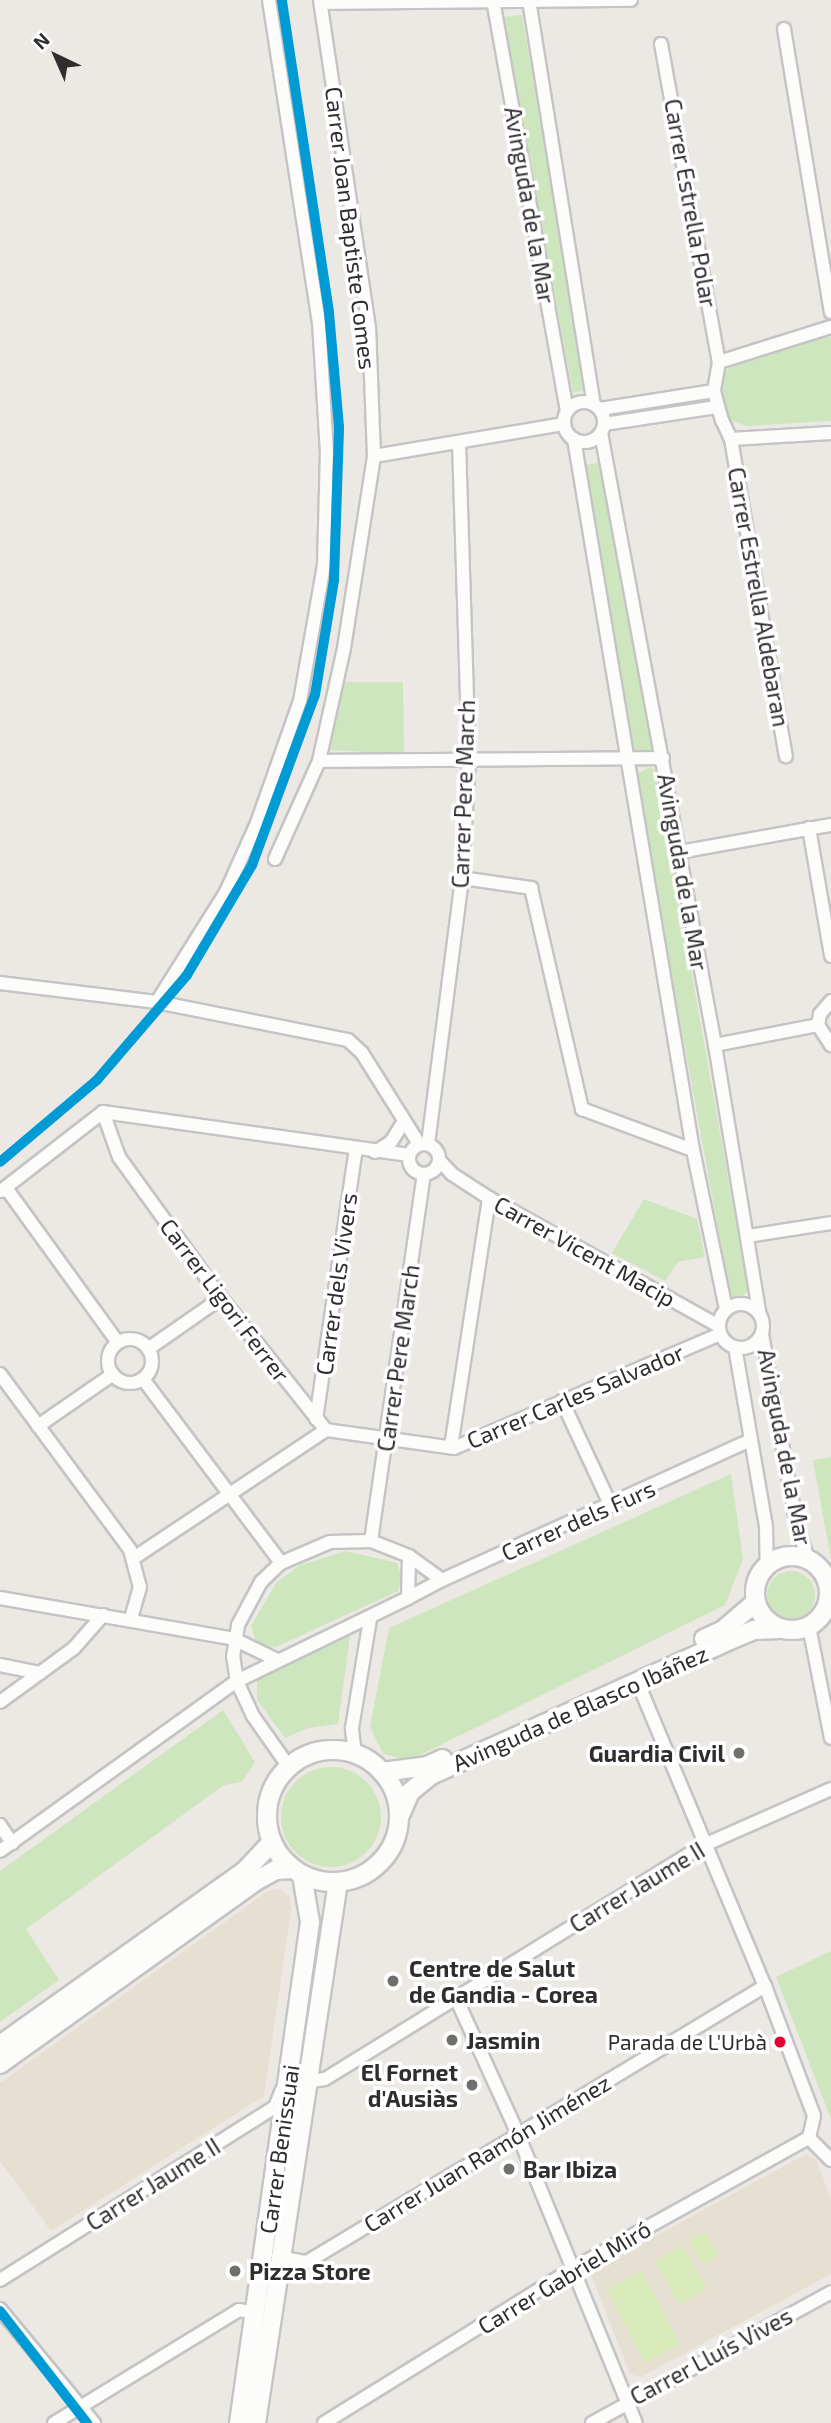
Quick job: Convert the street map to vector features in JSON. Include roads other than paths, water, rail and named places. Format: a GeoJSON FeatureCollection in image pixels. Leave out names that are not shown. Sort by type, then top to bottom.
{"type":"FeatureCollection","features":[{"type":"Feature","properties":{"kind":"main road"},"geometry":{"type":"LineString","coordinates":[[786,1557],[807,1560],[818,1566],[830,1588],[828,1609],[809,1626],[780,1629],[765,1619],[756,1602],[757,1583],[767,1566],[786,1557]]}},
{"type":"Feature","properties":{"kind":"main road","name":"Avinguda de Blasco Ibáñez"},"geometry":{"type":"LineString","coordinates":[[382,1772],[427,1766],[562,1705],[723,1630],[756,1602]]}},
{"type":"Feature","properties":{"kind":"main road","name":"Avinguda de Blasco Ibáñez"},"geometry":{"type":"LineString","coordinates":[[399,1817],[410,1792],[431,1775],[754,1630],[780,1629]]}},
{"type":"Feature","properties":{"kind":"main road"},"geometry":{"type":"LineString","coordinates":[[0,2064],[254,1882],[276,1870],[338,1882],[361,1876],[379,1863],[396,1834],[399,1817],[397,1801],[382,1772],[355,1754],[320,1751],[289,1767],[268,1801],[272,1842],[297,1872]]}},
{"type":"Feature","properties":{"kind":"main road"},"geometry":{"type":"LineString","coordinates":[[0,2045],[252,1866],[272,1842]]}},
{"type":"Feature","properties":{"kind":"main road","name":"Carrer Benissuai"},"geometry":{"type":"LineString","coordinates":[[256,2423],[298,2078],[310,1922],[297,1872]]}},
{"type":"Feature","properties":{"kind":"main road","name":"Carrer Benissuai"},"geometry":{"type":"LineString","coordinates":[[239,2423],[298,2078],[338,1882]]}},
{"type":"Feature","properties":{"kind":"street"},"geometry":{"type":"LineString","coordinates":[[157,1002],[226,892],[264,804],[300,701],[316,627],[324,565],[327,478],[319,323],[269,0]]}},
{"type":"Feature","properties":{"kind":"street"},"geometry":{"type":"LineString","coordinates":[[321,2],[631,0]]}},
{"type":"Feature","properties":{"kind":"street","name":"Avinguda de la Mar"},"geometry":{"type":"LineString","coordinates":[[529,1],[597,406]]}},
{"type":"Feature","properties":{"kind":"street","name":"Carrer Joan Baptiste Comes"},"geometry":{"type":"LineString","coordinates":[[275,859],[319,761],[344,648],[374,456],[369,328],[321,2]]}},
{"type":"Feature","properties":{"kind":"street","name":"Avinguda de la Mar"},"geometry":{"type":"LineString","coordinates":[[493,2],[567,410]]}},
{"type":"Feature","properties":{"kind":"street"},"geometry":{"type":"LineString","coordinates":[[784,29],[831,312]]}},
{"type":"Feature","properties":{"kind":"street","name":"Carrer Estrella Polar"},"geometry":{"type":"LineString","coordinates":[[661,44],[719,362],[714,391],[717,407],[731,439]]}},
{"type":"Feature","properties":{"kind":"street"},"geometry":{"type":"LineString","coordinates":[[719,362],[831,327]]}},
{"type":"Feature","properties":{"kind":"street"},"geometry":{"type":"LineString","coordinates":[[714,391],[597,406],[574,404],[567,410],[564,424],[574,439],[589,441],[603,429],[717,407]]}},
{"type":"Feature","properties":{"kind":"street"},"geometry":{"type":"LineString","coordinates":[[597,406],[603,429]]}},
{"type":"Feature","properties":{"kind":"street"},"geometry":{"type":"LineString","coordinates":[[374,456],[564,424]]}},
{"type":"Feature","properties":{"kind":"street","name":"Avinguda de la Mar"},"geometry":{"type":"LineString","coordinates":[[603,429],[715,1045],[759,1312]]}},
{"type":"Feature","properties":{"kind":"street"},"geometry":{"type":"LineString","coordinates":[[731,439],[831,433]]}},
{"type":"Feature","properties":{"kind":"street","name":"Avinguda de la Mar"},"geometry":{"type":"LineString","coordinates":[[574,439],[693,1150],[726,1310]]}},
{"type":"Feature","properties":{"kind":"street","name":"Carrer Estrella Aldebaran"},"geometry":{"type":"LineString","coordinates":[[731,439],[786,756]]}},
{"type":"Feature","properties":{"kind":"street","name":"Carrer Pere March"},"geometry":{"type":"LineString","coordinates":[[412,1152],[462,878],[469,761],[459,442]]}},
{"type":"Feature","properties":{"kind":"street"},"geometry":{"type":"LineString","coordinates":[[319,761],[663,758]]}},
{"type":"Feature","properties":{"kind":"street"},"geometry":{"type":"LineString","coordinates":[[679,852],[831,825]]}},
{"type":"Feature","properties":{"kind":"street"},"geometry":{"type":"LineString","coordinates":[[809,828],[831,956]]}},
{"type":"Feature","properties":{"kind":"street"},"geometry":{"type":"LineString","coordinates":[[462,878],[531,888],[582,1109],[693,1150]]}},
{"type":"Feature","properties":{"kind":"street"},"geometry":{"type":"LineString","coordinates":[[0,983],[157,1002],[342,1038],[358,1047],[405,1123],[412,1152],[432,1168],[436,1150],[412,1152],[375,1152],[103,1112],[3,1190],[118,1343]]}},
{"type":"Feature","properties":{"kind":"street"},"geometry":{"type":"LineString","coordinates":[[831,1001],[820,1014],[818,1025],[831,1045]]}},
{"type":"Feature","properties":{"kind":"street"},"geometry":{"type":"LineString","coordinates":[[715,1045],[818,1025]]}},
{"type":"Feature","properties":{"kind":"street","name":"Carrer Ligori Ferrer"},"geometry":{"type":"LineString","coordinates":[[103,1112],[119,1157],[222,1298],[326,1430]]}},
{"type":"Feature","properties":{"kind":"street"},"geometry":{"type":"LineString","coordinates":[[375,1152],[391,1142],[405,1123]]}},
{"type":"Feature","properties":{"kind":"street","name":"Carrer dels Vivers"},"geometry":{"type":"LineString","coordinates":[[316,1419],[356,1149]]}},
{"type":"Feature","properties":{"kind":"street","name":"Carrer Pere March"},"geometry":{"type":"LineString","coordinates":[[371,1541],[432,1168]]}},
{"type":"Feature","properties":{"kind":"street","name":"Carrer Vicent Macip"},"geometry":{"type":"LineString","coordinates":[[432,1168],[452,1174],[489,1198],[720,1330]]}},
{"type":"Feature","properties":{"kind":"street"},"geometry":{"type":"LineString","coordinates":[[451,1447],[489,1198]]}},
{"type":"Feature","properties":{"kind":"street"},"geometry":{"type":"LineString","coordinates":[[748,1237],[831,1223]]}},
{"type":"Feature","properties":{"kind":"street"},"geometry":{"type":"LineString","coordinates":[[148,1349],[222,1298]]}},
{"type":"Feature","properties":{"kind":"street"},"geometry":{"type":"LineString","coordinates":[[740,1304],[759,1312],[762,1334],[754,1345],[735,1347],[720,1330],[726,1310],[740,1304]]}},
{"type":"Feature","properties":{"kind":"street","name":"Carrer Carles Salvador"},"geometry":{"type":"LineString","coordinates":[[386,1441],[451,1447],[720,1330]]}},
{"type":"Feature","properties":{"kind":"street","name":"Avinguda de la Mar"},"geometry":{"type":"LineString","coordinates":[[762,1334],[796,1522],[807,1560]]}},
{"type":"Feature","properties":{"kind":"street"},"geometry":{"type":"LineString","coordinates":[[133,1340],[148,1349],[152,1366],[143,1379],[128,1383],[113,1374],[109,1356],[118,1343],[133,1340]]}},
{"type":"Feature","properties":{"kind":"street","name":"Avinguda de la Mar"},"geometry":{"type":"LineString","coordinates":[[735,1347],[766,1527],[767,1566]]}},
{"type":"Feature","properties":{"kind":"street"},"geometry":{"type":"LineString","coordinates":[[0,1374],[134,1558],[140,1587],[131,1619]]}},
{"type":"Feature","properties":{"kind":"street"},"geometry":{"type":"LineString","coordinates":[[38,1426],[113,1374]]}},
{"type":"Feature","properties":{"kind":"street"},"geometry":{"type":"LineString","coordinates":[[143,1379],[281,1563]]}},
{"type":"Feature","properties":{"kind":"street"},"geometry":{"type":"LineString","coordinates":[[562,1401],[611,1506]]}},
{"type":"Feature","properties":{"kind":"street"},"geometry":{"type":"LineString","coordinates":[[134,1558],[232,1496],[326,1430],[386,1441]]}},
{"type":"Feature","properties":{"kind":"street","name":"Carrer dels Furs"},"geometry":{"type":"LineString","coordinates":[[408,1598],[750,1440]]}},
{"type":"Feature","properties":{"kind":"street"},"geometry":{"type":"LineString","coordinates":[[289,1767],[253,1716],[237,1681],[234,1639],[251,1598],[281,1563],[330,1542],[371,1541],[409,1556],[442,1580]]}},
{"type":"Feature","properties":{"kind":"street"},"geometry":{"type":"LineString","coordinates":[[0,1851],[237,1681],[275,1659],[370,1619],[408,1598],[409,1556]]}},
{"type":"Feature","properties":{"kind":"street"},"geometry":{"type":"LineString","coordinates":[[0,1598],[234,1639],[275,1659]]}},
{"type":"Feature","properties":{"kind":"street"},"geometry":{"type":"LineString","coordinates":[[0,1702],[74,1648],[103,1615]]}},
{"type":"Feature","properties":{"kind":"street"},"geometry":{"type":"LineString","coordinates":[[355,1754],[352,1728],[370,1619]]}},
{"type":"Feature","properties":{"kind":"street"},"geometry":{"type":"LineString","coordinates":[[809,1626],[831,1738]]}},
{"type":"Feature","properties":{"kind":"street"},"geometry":{"type":"LineString","coordinates":[[0,1665],[40,1672]]}},
{"type":"Feature","properties":{"kind":"street"},"geometry":{"type":"LineString","coordinates":[[638,1683],[765,1986],[814,2116],[809,2138],[831,2160]]}},
{"type":"Feature","properties":{"kind":"street","name":"Carrer Jaume II"},"geometry":{"type":"LineString","coordinates":[[0,2280],[275,2107],[298,2078],[325,2079],[704,1845],[831,1789]]}},
{"type":"Feature","properties":{"kind":"street"},"geometry":{"type":"LineString","coordinates":[[0,1825],[12,1843]]}},
{"type":"Feature","properties":{"kind":"street","name":"Carrer Juan Ramón Jiménez"},"geometry":{"type":"LineString","coordinates":[[278,2256],[307,2262],[517,2132],[765,1986]]}},
{"type":"Feature","properties":{"kind":"street"},"geometry":{"type":"LineString","coordinates":[[456,1998],[517,2132],[636,2423]]}},
{"type":"Feature","properties":{"kind":"street","name":"Carrer Gabriel Miró"},"geometry":{"type":"LineString","coordinates":[[324,2423],[574,2268],[809,2138]]}},
{"type":"Feature","properties":{"kind":"street","name":"Carrer Lluís Vives"},"geometry":{"type":"LineString","coordinates":[[592,2423],[626,2401],[831,2292]]}},
{"type":"Feature","properties":{"kind":"street"},"geometry":{"type":"LineString","coordinates":[[0,2309],[94,2423]]}},
{"type":"Feature","properties":{"kind":"street"},"geometry":{"type":"LineString","coordinates":[[54,2423],[239,2310],[256,2313]]}},
{"type":"Feature","properties":{"kind":"place","name":"Guardia Civil"},"geometry":{"type":"Point","coordinates":[739,1753]}},
{"type":"Feature","properties":{"kind":"place","name":"Centre de Salut de Gandia - Corea"},"geometry":{"type":"Point","coordinates":[393,1981]}},
{"type":"Feature","properties":{"kind":"place","name":"Jasmin"},"geometry":{"type":"Point","coordinates":[452,2040]}},
{"type":"Feature","properties":{"kind":"place","name":"Parada de L'Urbà"},"geometry":{"type":"Point","coordinates":[780,2042]}},
{"type":"Feature","properties":{"kind":"place","name":"El Fornet d'Ausiàs"},"geometry":{"type":"Point","coordinates":[472,2085]}},
{"type":"Feature","properties":{"kind":"place","name":"Bar Ibiza"},"geometry":{"type":"Point","coordinates":[509,2169]}},
{"type":"Feature","properties":{"kind":"place","name":"Pizza Store"},"geometry":{"type":"Point","coordinates":[235,2271]}}]}
